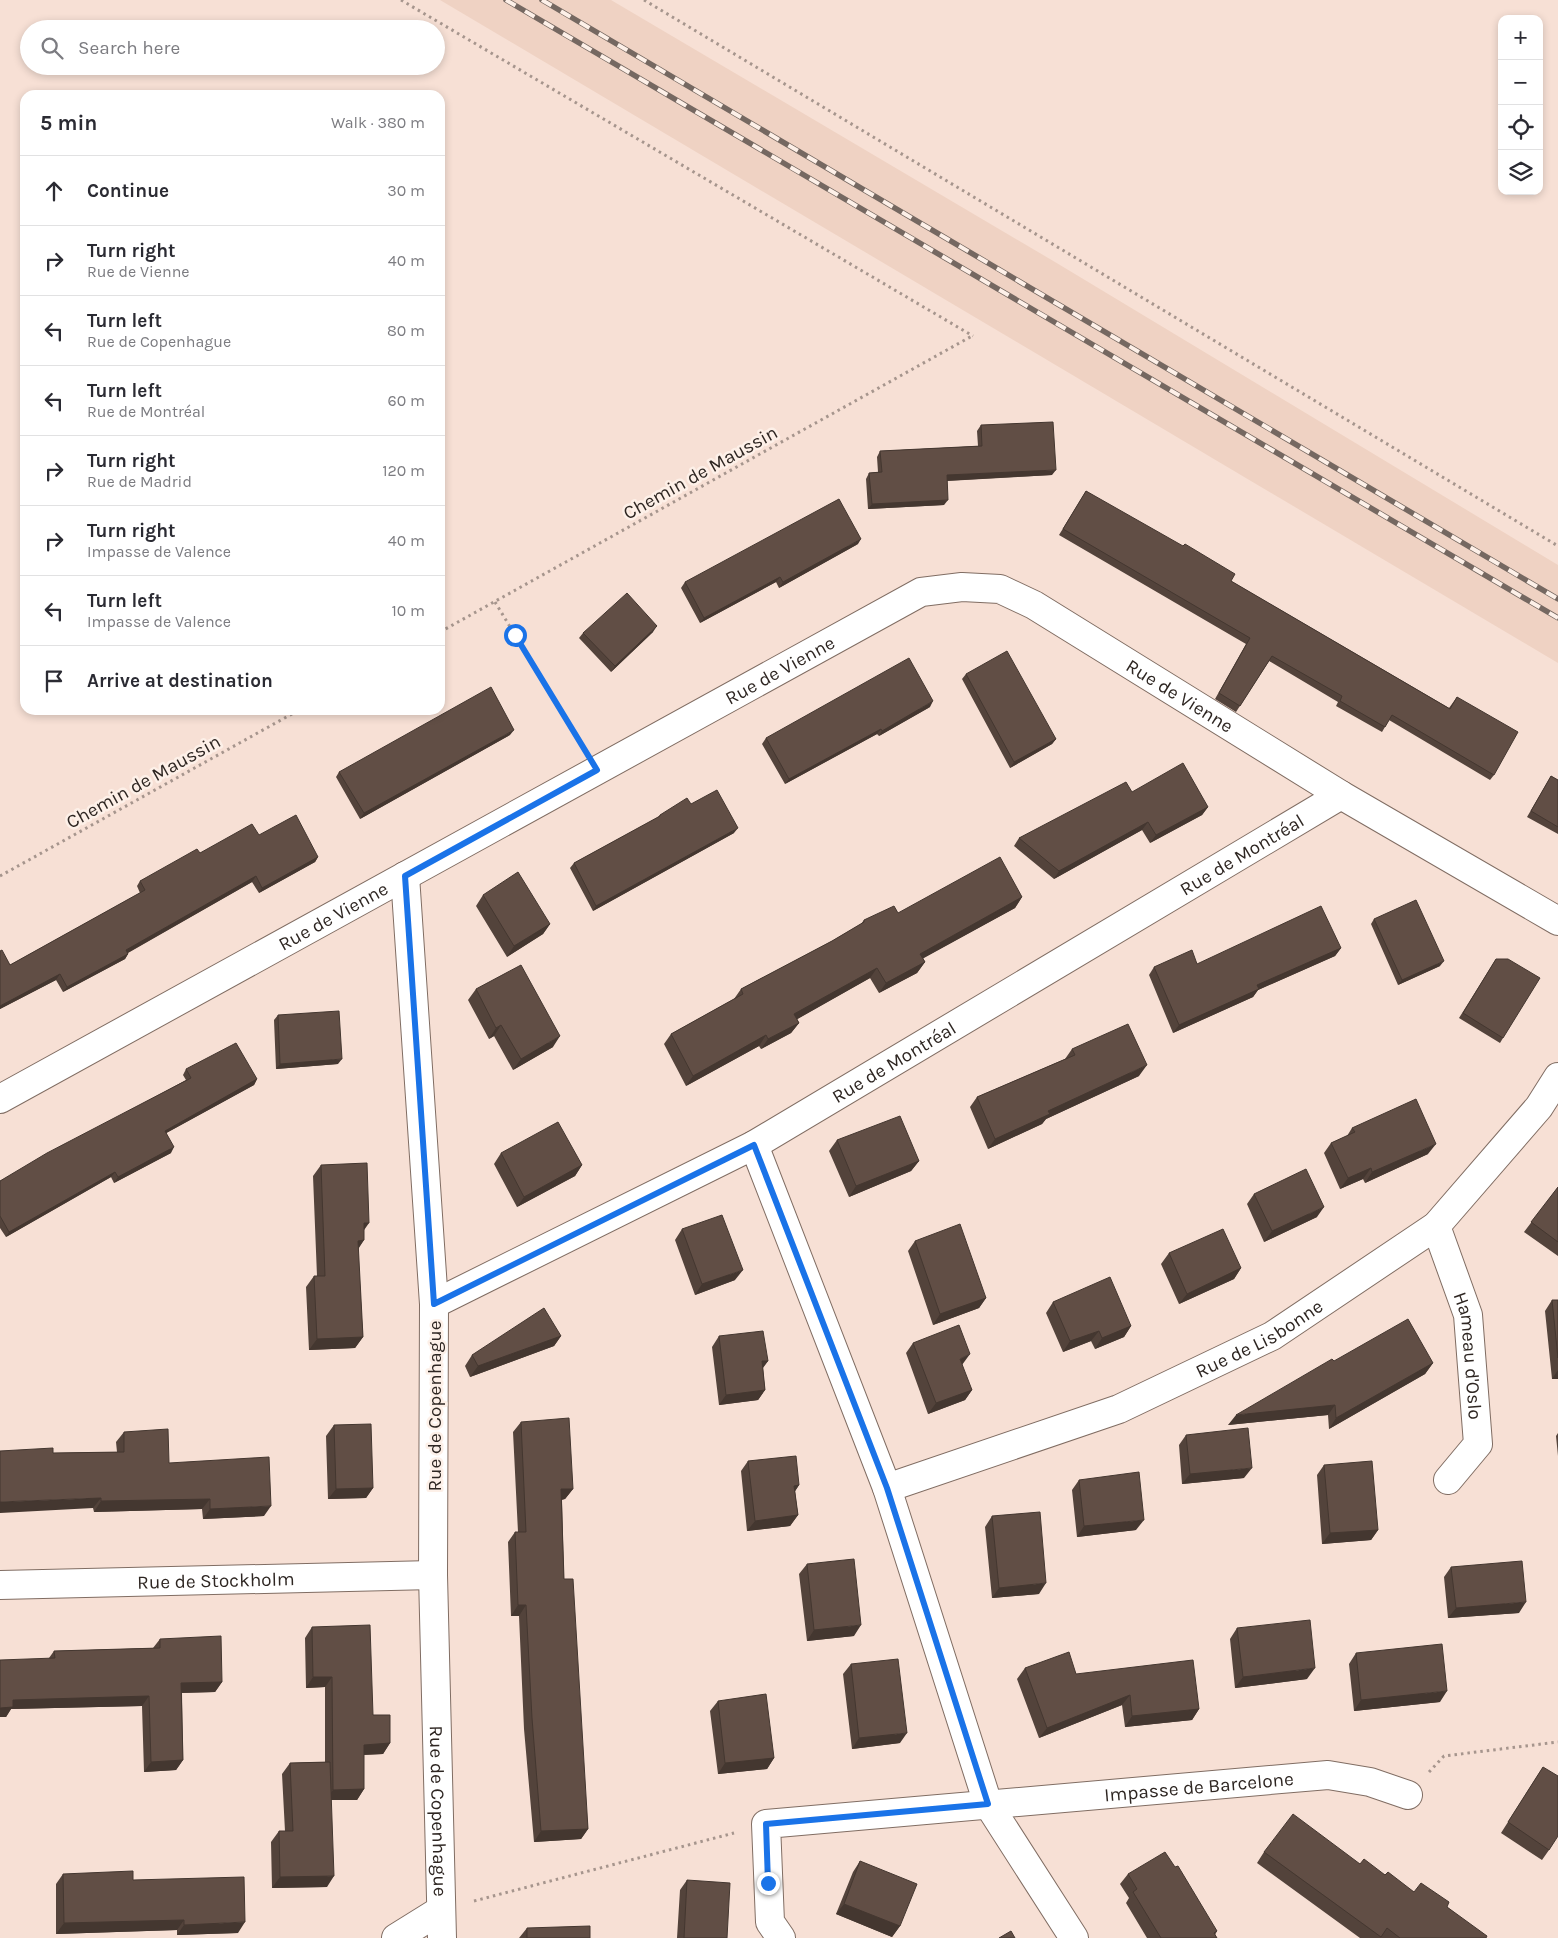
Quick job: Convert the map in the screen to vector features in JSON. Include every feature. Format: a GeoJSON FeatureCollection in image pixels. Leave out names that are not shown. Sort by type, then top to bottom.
{"type":"FeatureCollection","features":[{"type":"Feature","properties":{"kind":"street","name":"Rue de Vienne"},"geometry":{"type":"LineString","coordinates":[[0,1099],[920,592],[962,587],[1000,590],[1034,605],[1341,795],[1558,921]]}},
{"type":"Feature","properties":{"kind":"street","name":"Rue de Montréal"},"geometry":{"type":"LineString","coordinates":[[434,1304],[754,1145],[1341,795]]}},
{"type":"Feature","properties":{"kind":"street","name":"Rue de Copenhague"},"geometry":{"type":"LineString","coordinates":[[405,876],[434,1304],[433,1575],[442,1938]]}},
{"type":"Feature","properties":{"kind":"street","name":"Rue de Lisbonne"},"geometry":{"type":"LineString","coordinates":[[887,1488],[1119,1409],[1272,1336],[1436,1226],[1539,1107],[1558,1077]]}},
{"type":"Feature","properties":{"kind":"street"},"geometry":{"type":"LineString","coordinates":[[754,1145],[887,1488],[988,1804],[1074,1938]]}},
{"type":"Feature","properties":{"kind":"street","name":"Hameau d'Oslo"},"geometry":{"type":"LineString","coordinates":[[1436,1226],[1468,1315],[1478,1444],[1448,1480]]}},
{"type":"Feature","properties":{"kind":"street","name":"Rue de Stockholm"},"geometry":{"type":"LineString","coordinates":[[0,1586],[433,1575]]}},
{"type":"Feature","properties":{"kind":"street","name":"Impasse de Barcelone"},"geometry":{"type":"LineString","coordinates":[[766,1824],[1328,1775],[1370,1782],[1408,1795]]}},
{"type":"Feature","properties":{"kind":"street"},"geometry":{"type":"LineString","coordinates":[[766,1824],[770,1922],[781,1938]]}},
{"type":"Feature","properties":{"kind":"street"},"geometry":{"type":"LineString","coordinates":[[396,1938],[441,1910]]}},
{"type":"Feature","properties":{"kind":"path","name":"Chemin de Maussin"},"geometry":{"type":"LineString","coordinates":[[401,0],[435,20]]}},
{"type":"Feature","properties":{"kind":"path"},"geometry":{"type":"LineString","coordinates":[[644,0],[1558,546]]}},
{"type":"Feature","properties":{"kind":"path","name":"Chemin de Maussin"},"geometry":{"type":"LineString","coordinates":[[445,26],[973,336],[445,629]]}},
{"type":"Feature","properties":{"kind":"path"},"geometry":{"type":"LineString","coordinates":[[495,602],[597,770]]}},
{"type":"Feature","properties":{"kind":"path","name":"Chemin de Maussin"},"geometry":{"type":"LineString","coordinates":[[0,876],[290,715]]}},
{"type":"Feature","properties":{"kind":"path"},"geometry":{"type":"LineString","coordinates":[[1408,1795],[1444,1756],[1558,1742]]}},
{"type":"Feature","properties":{"kind":"path"},"geometry":{"type":"LineString","coordinates":[[441,1910],[766,1824]]}},
{"type":"Feature","properties":{"kind":"shaded area"},"geometry":{"type":"Polygon","coordinates":[[[440,0],[611,0],[1055,262],[1558,565],[1558,663],[440,0]]]}},
{"type":"Feature","properties":{"kind":"building"},"geometry":{"type":"Polygon","coordinates":[[[1053,422],[1056,470],[947,475],[948,500],[872,504],[869,473],[882,472],[880,451],[982,446],[981,425],[1053,422]]]}},
{"type":"Feature","properties":{"kind":"building"},"geometry":{"type":"Polygon","coordinates":[[[1086,491],[1183,546],[1185,544],[1235,574],[1231,581],[1450,709],[1457,697],[1518,732],[1494,775],[1392,715],[1385,727],[1340,701],[1342,696],[1272,656],[1240,706],[1219,693],[1250,638],[1063,529],[1086,491]]]}},
{"type":"Feature","properties":{"kind":"building"},"geometry":{"type":"Polygon","coordinates":[[[839,499],[861,539],[783,582],[780,577],[704,618],[685,582],[839,499]]]}},
{"type":"Feature","properties":{"kind":"building"},"geometry":{"type":"Polygon","coordinates":[[[627,593],[657,626],[615,666],[583,633],[627,593]]]}},
{"type":"Feature","properties":{"kind":"building"},"geometry":{"type":"Polygon","coordinates":[[[1007,651],[1056,739],[1014,762],[966,674],[1007,651]]]}},
{"type":"Feature","properties":{"kind":"building"},"geometry":{"type":"Polygon","coordinates":[[[909,658],[933,701],[882,731],[881,729],[789,779],[766,738],[909,658]]]}},
{"type":"Feature","properties":{"kind":"building"},"geometry":{"type":"Polygon","coordinates":[[[491,687],[514,730],[364,813],[339,772],[441,715],[445,715],[445,713],[491,687]]]}},
{"type":"Feature","properties":{"kind":"building"},"geometry":{"type":"Polygon","coordinates":[[[1183,763],[1208,807],[1156,835],[1148,822],[1059,871],[1019,838],[1126,782],[1132,792],[1183,763]]]}},
{"type":"Feature","properties":{"kind":"building"},"geometry":{"type":"Polygon","coordinates":[[[1551,776],[1558,780],[1558,827],[1531,811],[1551,776]]]}},
{"type":"Feature","properties":{"kind":"building"},"geometry":{"type":"Polygon","coordinates":[[[717,790],[738,828],[596,906],[574,863],[660,816],[687,798],[691,804],[717,790]]]}},
{"type":"Feature","properties":{"kind":"building"},"geometry":{"type":"Polygon","coordinates":[[[296,815],[318,857],[262,888],[256,876],[126,950],[128,954],[67,987],[60,974],[0,1006],[0,951],[2,950],[10,965],[145,890],[140,881],[197,849],[200,853],[252,824],[259,835],[296,815]]]}},
{"type":"Feature","properties":{"kind":"building"},"geometry":{"type":"Polygon","coordinates":[[[1000,857],[1022,897],[920,954],[925,962],[886,983],[877,968],[794,1014],[799,1023],[768,1039],[766,1035],[693,1076],[671,1034],[743,994],[741,989],[832,941],[864,922],[864,920],[894,906],[898,913],[1000,857]]]}},
{"type":"Feature","properties":{"kind":"building"},"geometry":{"type":"Polygon","coordinates":[[[518,872],[550,924],[514,946],[483,895],[518,872]]]}},
{"type":"Feature","properties":{"kind":"building"},"geometry":{"type":"Polygon","coordinates":[[[1416,900],[1444,961],[1402,980],[1374,919],[1416,900]]]}},
{"type":"Feature","properties":{"kind":"building"},"geometry":{"type":"Polygon","coordinates":[[[1321,906],[1341,948],[1257,985],[1259,989],[1179,1025],[1154,967],[1192,950],[1197,964],[1321,906]]]}},
{"type":"Feature","properties":{"kind":"building"},"geometry":{"type":"Polygon","coordinates":[[[1496,959],[1508,959],[1540,978],[1503,1038],[1463,1013],[1496,959]]]}},
{"type":"Feature","properties":{"kind":"building"},"geometry":{"type":"Polygon","coordinates":[[[521,965],[560,1036],[521,1059],[501,1025],[496,1028],[476,989],[521,965]]]}},
{"type":"Feature","properties":{"kind":"building"},"geometry":{"type":"Polygon","coordinates":[[[339,1011],[342,1059],[280,1064],[278,1015],[339,1011]]]}},
{"type":"Feature","properties":{"kind":"building"},"geometry":{"type":"Polygon","coordinates":[[[1128,1024],[1147,1065],[1048,1111],[1050,1114],[995,1139],[977,1097],[1075,1055],[1072,1049],[1128,1024]]]}},
{"type":"Feature","properties":{"kind":"building"},"geometry":{"type":"Polygon","coordinates":[[[236,1043],[257,1079],[165,1131],[174,1147],[118,1177],[115,1172],[9,1232],[0,1216],[0,1181],[47,1153],[191,1078],[186,1069],[236,1043]]]}},
{"type":"Feature","properties":{"kind":"building"},"geometry":{"type":"Polygon","coordinates":[[[1416,1099],[1436,1144],[1372,1172],[1371,1168],[1348,1178],[1331,1143],[1355,1132],[1352,1128],[1416,1099]]]}},
{"type":"Feature","properties":{"kind":"building"},"geometry":{"type":"Polygon","coordinates":[[[900,1116],[919,1161],[856,1186],[837,1140],[900,1116]]]}},
{"type":"Feature","properties":{"kind":"building"},"geometry":{"type":"Polygon","coordinates":[[[558,1122],[582,1165],[524,1197],[501,1153],[558,1122]]]}},
{"type":"Feature","properties":{"kind":"building"},"geometry":{"type":"Polygon","coordinates":[[[367,1163],[369,1223],[364,1223],[364,1240],[358,1241],[363,1337],[317,1339],[314,1276],[325,1276],[321,1165],[367,1163]]]}},
{"type":"Feature","properties":{"kind":"building"},"geometry":{"type":"Polygon","coordinates":[[[1306,1169],[1324,1207],[1272,1231],[1254,1194],[1306,1169]]]}},
{"type":"Feature","properties":{"kind":"building"},"geometry":{"type":"Polygon","coordinates":[[[1558,1187],[1558,1242],[1531,1222],[1558,1187]]]}},
{"type":"Feature","properties":{"kind":"building"},"geometry":{"type":"Polygon","coordinates":[[[722,1215],[743,1270],[702,1284],[682,1229],[722,1215]]]}},
{"type":"Feature","properties":{"kind":"building"},"geometry":{"type":"Polygon","coordinates":[[[960,1224],[986,1298],[940,1314],[915,1241],[960,1224]]]}},
{"type":"Feature","properties":{"kind":"building"},"geometry":{"type":"Polygon","coordinates":[[[1223,1229],[1241,1268],[1187,1294],[1169,1253],[1223,1229]]]}},
{"type":"Feature","properties":{"kind":"building"},"geometry":{"type":"Polygon","coordinates":[[[1110,1277],[1131,1326],[1102,1338],[1099,1331],[1070,1341],[1053,1302],[1110,1277]]]}},
{"type":"Feature","properties":{"kind":"building"},"geometry":{"type":"Polygon","coordinates":[[[1552,1300],[1558,1300],[1558,1358],[1552,1300]]]}},
{"type":"Feature","properties":{"kind":"building"},"geometry":{"type":"Polygon","coordinates":[[[544,1308],[561,1336],[478,1366],[472,1355],[544,1308]]]}},
{"type":"Feature","properties":{"kind":"building"},"geometry":{"type":"Polygon","coordinates":[[[1408,1319],[1433,1363],[1336,1418],[1335,1405],[1236,1415],[1332,1359],[1334,1361],[1408,1319]]]}},
{"type":"Feature","properties":{"kind":"building"},"geometry":{"type":"Polygon","coordinates":[[[959,1325],[970,1354],[960,1359],[972,1390],[936,1403],[913,1343],[959,1325]]]}},
{"type":"Feature","properties":{"kind":"building"},"geometry":{"type":"Polygon","coordinates":[[[763,1331],[768,1361],[762,1361],[765,1390],[726,1395],[719,1336],[763,1331]]]}},
{"type":"Feature","properties":{"kind":"building"},"geometry":{"type":"Polygon","coordinates":[[[569,1418],[573,1489],[561,1489],[564,1579],[573,1579],[588,1829],[541,1831],[526,1605],[518,1605],[515,1532],[526,1532],[521,1422],[569,1418]]]}},
{"type":"Feature","properties":{"kind":"building"},"geometry":{"type":"Polygon","coordinates":[[[371,1424],[373,1488],[336,1489],[334,1425],[371,1424]]]}},
{"type":"Feature","properties":{"kind":"building"},"geometry":{"type":"Polygon","coordinates":[[[1248,1428],[1252,1468],[1190,1474],[1186,1435],[1248,1428]]]}},
{"type":"Feature","properties":{"kind":"building"},"geometry":{"type":"Polygon","coordinates":[[[168,1429],[169,1463],[269,1457],[271,1506],[210,1509],[210,1499],[101,1501],[101,1498],[0,1502],[0,1451],[53,1448],[53,1453],[124,1452],[124,1432],[168,1429]]]}},
{"type":"Feature","properties":{"kind":"building"},"geometry":{"type":"Polygon","coordinates":[[[796,1456],[799,1485],[794,1486],[798,1515],[755,1521],[748,1461],[796,1456]]]}},
{"type":"Feature","properties":{"kind":"building"},"geometry":{"type":"Polygon","coordinates":[[[1372,1461],[1378,1530],[1330,1533],[1324,1465],[1372,1461]]]}},
{"type":"Feature","properties":{"kind":"building"},"geometry":{"type":"Polygon","coordinates":[[[1139,1472],[1144,1520],[1084,1526],[1079,1480],[1139,1472]]]}},
{"type":"Feature","properties":{"kind":"building"},"geometry":{"type":"Polygon","coordinates":[[[1040,1512],[1046,1583],[999,1588],[992,1516],[1040,1512]]]}},
{"type":"Feature","properties":{"kind":"building"},"geometry":{"type":"Polygon","coordinates":[[[854,1559],[861,1625],[814,1630],[807,1564],[854,1559]]]}},
{"type":"Feature","properties":{"kind":"building"},"geometry":{"type":"Polygon","coordinates":[[[1522,1561],[1526,1602],[1456,1608],[1451,1567],[1522,1561]]]}},
{"type":"Feature","properties":{"kind":"building"},"geometry":{"type":"Polygon","coordinates":[[[1310,1620],[1315,1668],[1243,1677],[1237,1628],[1310,1620]]]}},
{"type":"Feature","properties":{"kind":"building"},"geometry":{"type":"Polygon","coordinates":[[[370,1625],[373,1715],[390,1715],[390,1743],[364,1745],[364,1789],[333,1790],[332,1677],[313,1677],[312,1627],[370,1625]]]}},
{"type":"Feature","properties":{"kind":"building"},"geometry":{"type":"Polygon","coordinates":[[[221,1636],[222,1682],[181,1683],[183,1760],[151,1762],[149,1696],[13,1700],[13,1707],[0,1708],[0,1660],[55,1658],[54,1651],[160,1648],[160,1639],[221,1636]]]}},
{"type":"Feature","properties":{"kind":"building"},"geometry":{"type":"Polygon","coordinates":[[[1442,1644],[1447,1691],[1361,1700],[1356,1653],[1442,1644]]]}},
{"type":"Feature","properties":{"kind":"building"},"geometry":{"type":"Polygon","coordinates":[[[1069,1652],[1076,1674],[1193,1660],[1199,1709],[1132,1716],[1130,1695],[1047,1728],[1025,1668],[1069,1652]]]}},
{"type":"Feature","properties":{"kind":"building"},"geometry":{"type":"Polygon","coordinates":[[[898,1659],[907,1733],[859,1738],[851,1664],[898,1659]]]}},
{"type":"Feature","properties":{"kind":"building"},"geometry":{"type":"Polygon","coordinates":[[[766,1694],[774,1758],[725,1763],[718,1701],[766,1694]]]}},
{"type":"Feature","properties":{"kind":"building"},"geometry":{"type":"Polygon","coordinates":[[[330,1762],[334,1876],[280,1877],[279,1831],[293,1831],[290,1763],[330,1762]]]}},
{"type":"Feature","properties":{"kind":"building"},"geometry":{"type":"Polygon","coordinates":[[[1543,1767],[1558,1776],[1558,1836],[1549,1850],[1508,1822],[1543,1767]]]}},
{"type":"Feature","properties":{"kind":"building"},"geometry":{"type":"Polygon","coordinates":[[[1293,1814],[1360,1864],[1364,1859],[1385,1875],[1388,1872],[1414,1892],[1421,1883],[1449,1902],[1447,1907],[1487,1936],[1486,1938],[1400,1938],[1387,1928],[1381,1937],[1264,1852],[1293,1814]]]}},
{"type":"Feature","properties":{"kind":"building"},"geometry":{"type":"Polygon","coordinates":[[[1165,1852],[1175,1867],[1178,1866],[1217,1931],[1214,1933],[1217,1938],[1161,1938],[1133,1892],[1137,1889],[1128,1874],[1165,1852]]]}},
{"type":"Feature","properties":{"kind":"building"},"geometry":{"type":"Polygon","coordinates":[[[860,1861],[917,1884],[900,1926],[844,1904],[860,1861]]]}},
{"type":"Feature","properties":{"kind":"building"},"geometry":{"type":"Polygon","coordinates":[[[133,1871],[133,1880],[244,1877],[245,1922],[184,1925],[184,1920],[64,1923],[63,1874],[133,1871]]]}},
{"type":"Feature","properties":{"kind":"building"},"geometry":{"type":"Polygon","coordinates":[[[687,1880],[730,1883],[727,1938],[684,1938],[687,1880]]]}},
{"type":"Feature","properties":{"kind":"building"},"geometry":{"type":"Polygon","coordinates":[[[590,1926],[590,1938],[527,1938],[527,1928],[590,1926]]]}},
{"type":"Feature","properties":{"kind":"building"},"geometry":{"type":"Polygon","coordinates":[[[1011,1931],[1015,1938],[999,1938],[1011,1931]]]}},
{"type":"Feature","properties":{"kind":"railway"},"geometry":{"type":"LineString","coordinates":[[506,0],[1558,618]]}},
{"type":"Feature","properties":{"kind":"railway"},"geometry":{"type":"LineString","coordinates":[[542,0],[1558,599]]}},
{"type":"Feature","properties":{"kind":"route"},"geometry":{"type":"LineString","coordinates":[[515,635],[597,770],[405,876],[434,1304],[754,1145],[887,1488],[988,1804],[766,1824],[768,1883]]}}]}
